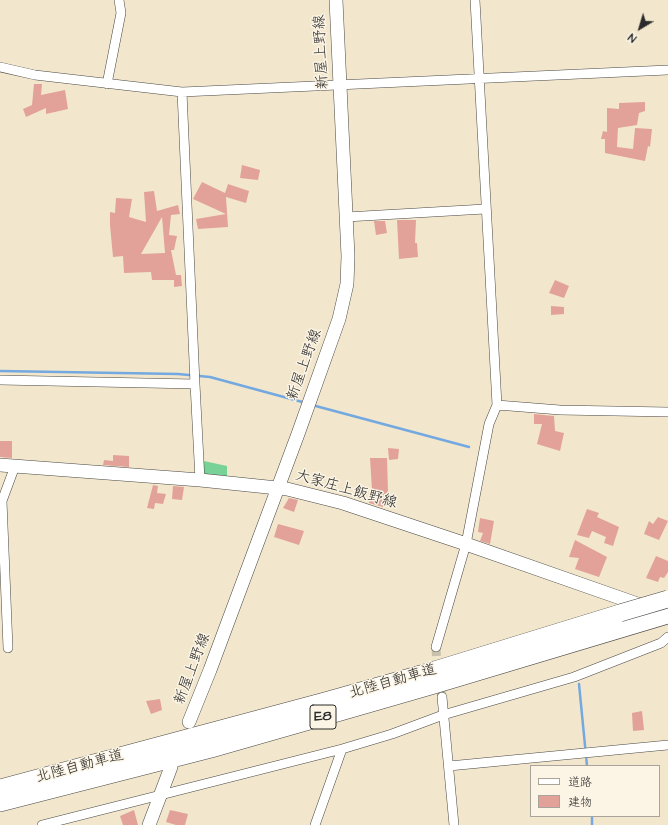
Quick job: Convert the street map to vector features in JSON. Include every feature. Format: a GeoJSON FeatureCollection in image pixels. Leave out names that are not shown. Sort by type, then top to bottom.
{"type":"FeatureCollection","features":[{"type":"Feature","properties":{"kind":"highway","name":"北陸自動車道"},"geometry":{"type":"LineString","coordinates":[[0,788],[428,672],[668,599]]}},
{"type":"Feature","properties":{"kind":"highway","name":"北陸自動車道"},"geometry":{"type":"LineString","coordinates":[[0,803],[211,749],[434,685],[668,614]]}},
{"type":"Feature","properties":{"kind":"main road","name":"新屋上野線"},"geometry":{"type":"LineString","coordinates":[[189,722],[210,670],[339,319],[347,284],[348,256],[336,0]]}},
{"type":"Feature","properties":{"kind":"main road","name":"大家庄上飯野線"},"geometry":{"type":"LineString","coordinates":[[0,465],[200,480],[287,489],[343,503],[668,614]]}},
{"type":"Feature","properties":{"kind":"main road"},"geometry":{"type":"LineString","coordinates":[[149,825],[171,767]]}},
{"type":"Feature","properties":{"kind":"street"},"geometry":{"type":"LineString","coordinates":[[107,84],[121,13],[119,0]]}},
{"type":"Feature","properties":{"kind":"street"},"geometry":{"type":"LineString","coordinates":[[436,647],[466,544],[489,424],[496,405],[475,0]]}},
{"type":"Feature","properties":{"kind":"street"},"geometry":{"type":"LineString","coordinates":[[0,67],[35,75],[182,92],[668,70]]}},
{"type":"Feature","properties":{"kind":"street"},"geometry":{"type":"LineString","coordinates":[[182,92],[200,480]]}},
{"type":"Feature","properties":{"kind":"street"},"geometry":{"type":"LineString","coordinates":[[346,217],[485,209]]}},
{"type":"Feature","properties":{"kind":"street"},"geometry":{"type":"LineString","coordinates":[[0,380],[195,384]]}},
{"type":"Feature","properties":{"kind":"street"},"geometry":{"type":"LineString","coordinates":[[496,405],[560,410],[668,412]]}},
{"type":"Feature","properties":{"kind":"street"},"geometry":{"type":"LineString","coordinates":[[8,648],[2,501],[15,466]]}},
{"type":"Feature","properties":{"kind":"street"},"geometry":{"type":"LineString","coordinates":[[42,825],[342,749],[392,734],[443,715],[574,677],[661,643],[668,637]]}},
{"type":"Feature","properties":{"kind":"street"},"geometry":{"type":"LineString","coordinates":[[442,697],[454,825]]}},
{"type":"Feature","properties":{"kind":"street"},"geometry":{"type":"LineString","coordinates":[[449,766],[668,745]]}},
{"type":"Feature","properties":{"kind":"street"},"geometry":{"type":"LineString","coordinates":[[315,825],[342,749]]}},
{"type":"Feature","properties":{"kind":"green space"},"geometry":{"type":"Polygon","coordinates":[[[204,461],[227,466],[227,477],[204,475],[204,461]]]}},
{"type":"Feature","properties":{"kind":"building"},"geometry":{"type":"Polygon","coordinates":[[[34,84],[42,84],[41,95],[65,90],[68,109],[46,114],[46,108],[26,117],[23,109],[32,105],[34,84]]]}},
{"type":"Feature","properties":{"kind":"building"},"geometry":{"type":"Polygon","coordinates":[[[645,102],[645,111],[639,113],[637,125],[618,128],[617,147],[633,149],[635,128],[652,129],[650,147],[648,146],[645,161],[605,153],[605,139],[601,139],[603,131],[607,132],[607,108],[619,109],[619,103],[645,102]]]}},
{"type":"Feature","properties":{"kind":"building"},"geometry":{"type":"Polygon","coordinates":[[[242,165],[260,170],[258,180],[240,178],[242,165]]]}},
{"type":"Feature","properties":{"kind":"building"},"geometry":{"type":"Polygon","coordinates":[[[202,182],[225,193],[228,184],[249,191],[246,203],[226,197],[228,227],[198,229],[196,219],[226,214],[193,199],[202,182]]]}},
{"type":"Feature","properties":{"kind":"building"},"geometry":{"type":"Polygon","coordinates":[[[154,191],[157,211],[178,205],[180,214],[171,215],[169,235],[177,236],[174,250],[171,250],[176,275],[181,275],[182,286],[174,287],[174,280],[152,280],[151,272],[124,273],[123,256],[113,257],[110,212],[115,213],[116,198],[132,199],[129,217],[146,222],[144,192],[154,191]],[[162,217],[141,254],[165,253],[162,217]]]}},
{"type":"Feature","properties":{"kind":"building"},"geometry":{"type":"Polygon","coordinates":[[[397,220],[416,220],[415,243],[417,243],[418,257],[399,259],[397,220]]]}},
{"type":"Feature","properties":{"kind":"building"},"geometry":{"type":"Polygon","coordinates":[[[374,221],[385,221],[387,233],[376,235],[374,221]]]}},
{"type":"Feature","properties":{"kind":"building"},"geometry":{"type":"Polygon","coordinates":[[[555,280],[569,286],[564,298],[549,293],[555,280]]]}},
{"type":"Feature","properties":{"kind":"building"},"geometry":{"type":"Polygon","coordinates":[[[551,306],[564,307],[564,314],[551,315],[551,306]]]}},
{"type":"Feature","properties":{"kind":"building"},"geometry":{"type":"Polygon","coordinates":[[[534,414],[554,416],[555,431],[564,433],[560,451],[537,444],[542,424],[534,424],[534,414]]]}},
{"type":"Feature","properties":{"kind":"building"},"geometry":{"type":"Polygon","coordinates":[[[0,441],[12,441],[12,458],[0,457],[0,441]]]}},
{"type":"Feature","properties":{"kind":"building"},"geometry":{"type":"Polygon","coordinates":[[[388,448],[399,449],[398,459],[389,460],[388,448]]]}},
{"type":"Feature","properties":{"kind":"building"},"geometry":{"type":"Polygon","coordinates":[[[113,455],[129,456],[129,467],[103,465],[104,460],[113,461],[113,455]]]}},
{"type":"Feature","properties":{"kind":"building"},"geometry":{"type":"Polygon","coordinates":[[[370,458],[387,458],[388,491],[383,507],[369,503],[372,490],[370,458]]]}},
{"type":"Feature","properties":{"kind":"building"},"geometry":{"type":"Polygon","coordinates":[[[153,485],[158,486],[157,493],[166,494],[163,504],[155,503],[154,509],[147,508],[153,485]]]}},
{"type":"Feature","properties":{"kind":"building"},"geometry":{"type":"Polygon","coordinates":[[[173,486],[184,487],[182,500],[172,499],[173,486]]]}},
{"type":"Feature","properties":{"kind":"building"},"geometry":{"type":"Polygon","coordinates":[[[289,498],[298,500],[294,512],[283,508],[289,498]]]}},
{"type":"Feature","properties":{"kind":"building"},"geometry":{"type":"Polygon","coordinates":[[[587,509],[599,513],[597,517],[619,527],[613,546],[604,543],[606,537],[592,531],[589,538],[577,535],[587,509]]]}},
{"type":"Feature","properties":{"kind":"building"},"geometry":{"type":"Polygon","coordinates":[[[658,517],[668,521],[659,540],[644,534],[649,521],[653,524],[658,517]]]}},
{"type":"Feature","properties":{"kind":"building"},"geometry":{"type":"Polygon","coordinates":[[[480,518],[494,521],[490,544],[480,541],[483,533],[478,532],[480,518]]]}},
{"type":"Feature","properties":{"kind":"building"},"geometry":{"type":"Polygon","coordinates":[[[278,524],[304,531],[299,545],[274,537],[278,524]]]}},
{"type":"Feature","properties":{"kind":"building"},"geometry":{"type":"Polygon","coordinates":[[[575,540],[607,557],[599,577],[575,569],[579,558],[569,557],[575,540]]]}},
{"type":"Feature","properties":{"kind":"building"},"geometry":{"type":"Polygon","coordinates":[[[656,556],[668,561],[668,572],[664,578],[660,577],[658,582],[646,578],[656,556]]]}},
{"type":"Feature","properties":{"kind":"building"},"geometry":{"type":"Polygon","coordinates":[[[160,699],[162,710],[151,714],[146,701],[160,699]]]}},
{"type":"Feature","properties":{"kind":"building"},"geometry":{"type":"Polygon","coordinates":[[[642,711],[644,730],[633,731],[632,713],[642,711]]]}},
{"type":"Feature","properties":{"kind":"building"},"geometry":{"type":"Polygon","coordinates":[[[134,810],[138,825],[123,825],[120,816],[134,810]]]}},
{"type":"Feature","properties":{"kind":"building"},"geometry":{"type":"Polygon","coordinates":[[[170,810],[188,814],[185,825],[176,825],[166,822],[170,810]]]}},
{"type":"Feature","properties":{"kind":"waterway"},"geometry":{"type":"LineString","coordinates":[[0,371],[178,374],[210,377],[306,403]]}},
{"type":"Feature","properties":{"kind":"waterway"},"geometry":{"type":"LineString","coordinates":[[312,405],[469,447]]}},
{"type":"Feature","properties":{"kind":"waterway"},"geometry":{"type":"LineString","coordinates":[[579,684],[587,765]]}},
{"type":"Feature","properties":{"kind":"waterway"},"geometry":{"type":"LineString","coordinates":[[592,817],[592,825]]}},
{"type":"Feature","properties":{"kind":"tunnel"},"geometry":{"type":"LineString","coordinates":[[436,647],[437,667],[442,697]]}}]}
